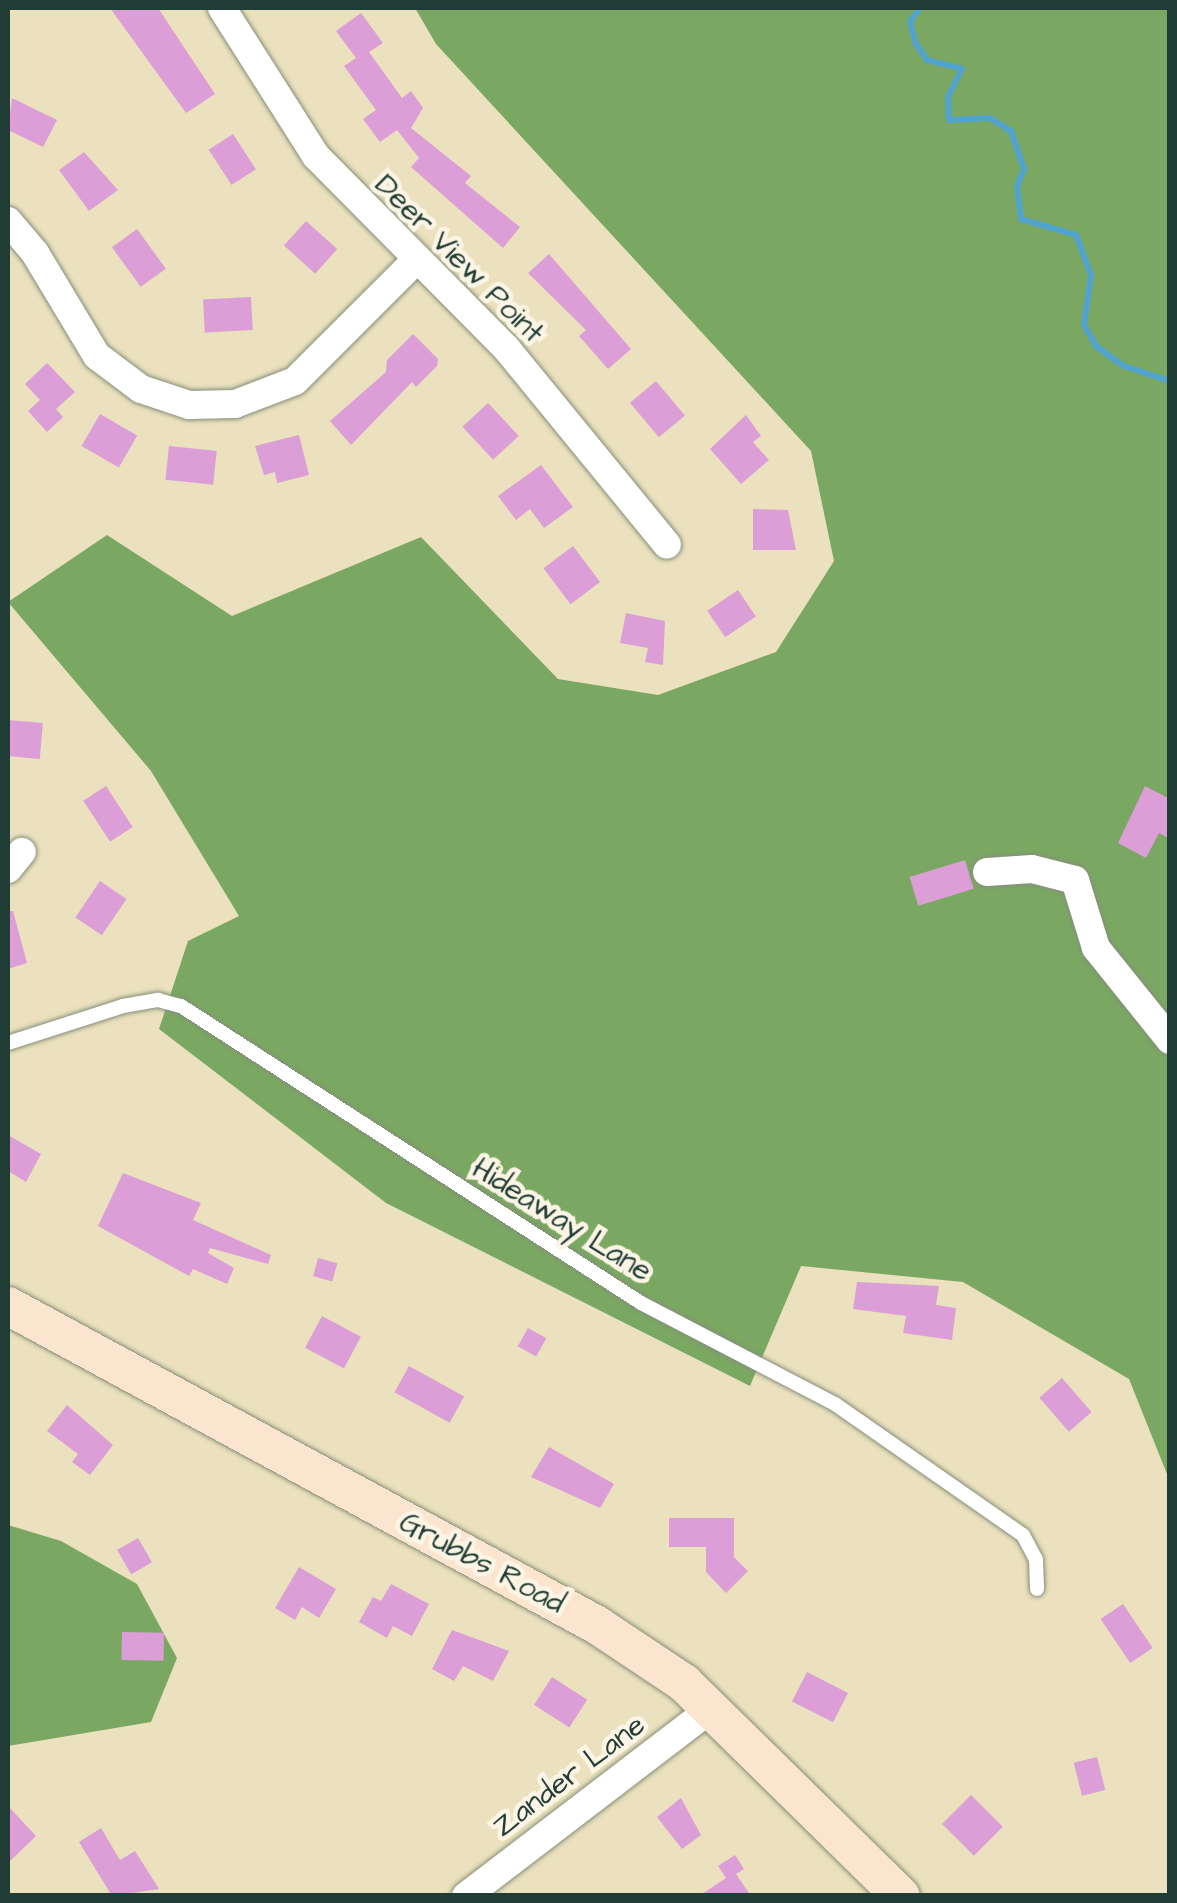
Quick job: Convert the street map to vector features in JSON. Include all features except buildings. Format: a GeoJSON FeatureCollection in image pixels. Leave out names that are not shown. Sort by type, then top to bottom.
{"type":"FeatureCollection","features":[{"type":"Feature","properties":{"kind":"street","name":"Deer View Point"},"geometry":{"type":"LineString","coordinates":[[222,8],[316,156],[416,262],[506,348],[667,544]]}},
{"type":"Feature","properties":{"kind":"street"},"geometry":{"type":"LineString","coordinates":[[8,221],[36,253],[97,356],[141,389],[189,405],[236,404],[295,381],[416,262]]}},
{"type":"Feature","properties":{"kind":"street"},"geometry":{"type":"LineString","coordinates":[[987,872],[1032,869],[1075,880],[1096,948],[1170,1040]]}},
{"type":"Feature","properties":{"kind":"street","name":"Grubbs Road"},"geometry":{"type":"LineString","coordinates":[[8,1306],[597,1624],[684,1683],[900,1896]]}},
{"type":"Feature","properties":{"kind":"street","name":"Zander Lane"},"geometry":{"type":"LineString","coordinates":[[466,1896],[711,1709]]}},
{"type":"Feature","properties":{"kind":"lane","name":"Hideaway Lane"},"geometry":{"type":"LineString","coordinates":[[8,1044],[123,1006],[158,1000],[181,1006],[641,1303],[836,1404],[1023,1535],[1036,1559],[1037,1589]]}},
{"type":"Feature","properties":{"kind":"green space"},"geometry":{"type":"Polygon","coordinates":[[[415,8],[1169,8],[1169,1479],[1129,1379],[963,1282],[801,1266],[750,1386],[386,1203],[159,1029],[188,941],[239,916],[151,771],[8,602],[107,535],[232,616],[421,537],[558,679],[658,695],[776,652],[834,561],[811,451],[436,44],[415,8]]]}},
{"type":"Feature","properties":{"kind":"green space"},"geometry":{"type":"Polygon","coordinates":[[[8,1525],[61,1541],[137,1584],[177,1658],[151,1722],[8,1746],[8,1525]]]}},
{"type":"Feature","properties":{"kind":"waterway"},"geometry":{"type":"LineString","coordinates":[[920,8],[910,22],[916,44],[927,60],[962,69],[948,97],[949,120],[990,118],[1011,131],[1024,169],[1017,186],[1021,219],[1076,235],[1091,275],[1084,325],[1096,346],[1124,366],[1170,381]]}}]}
